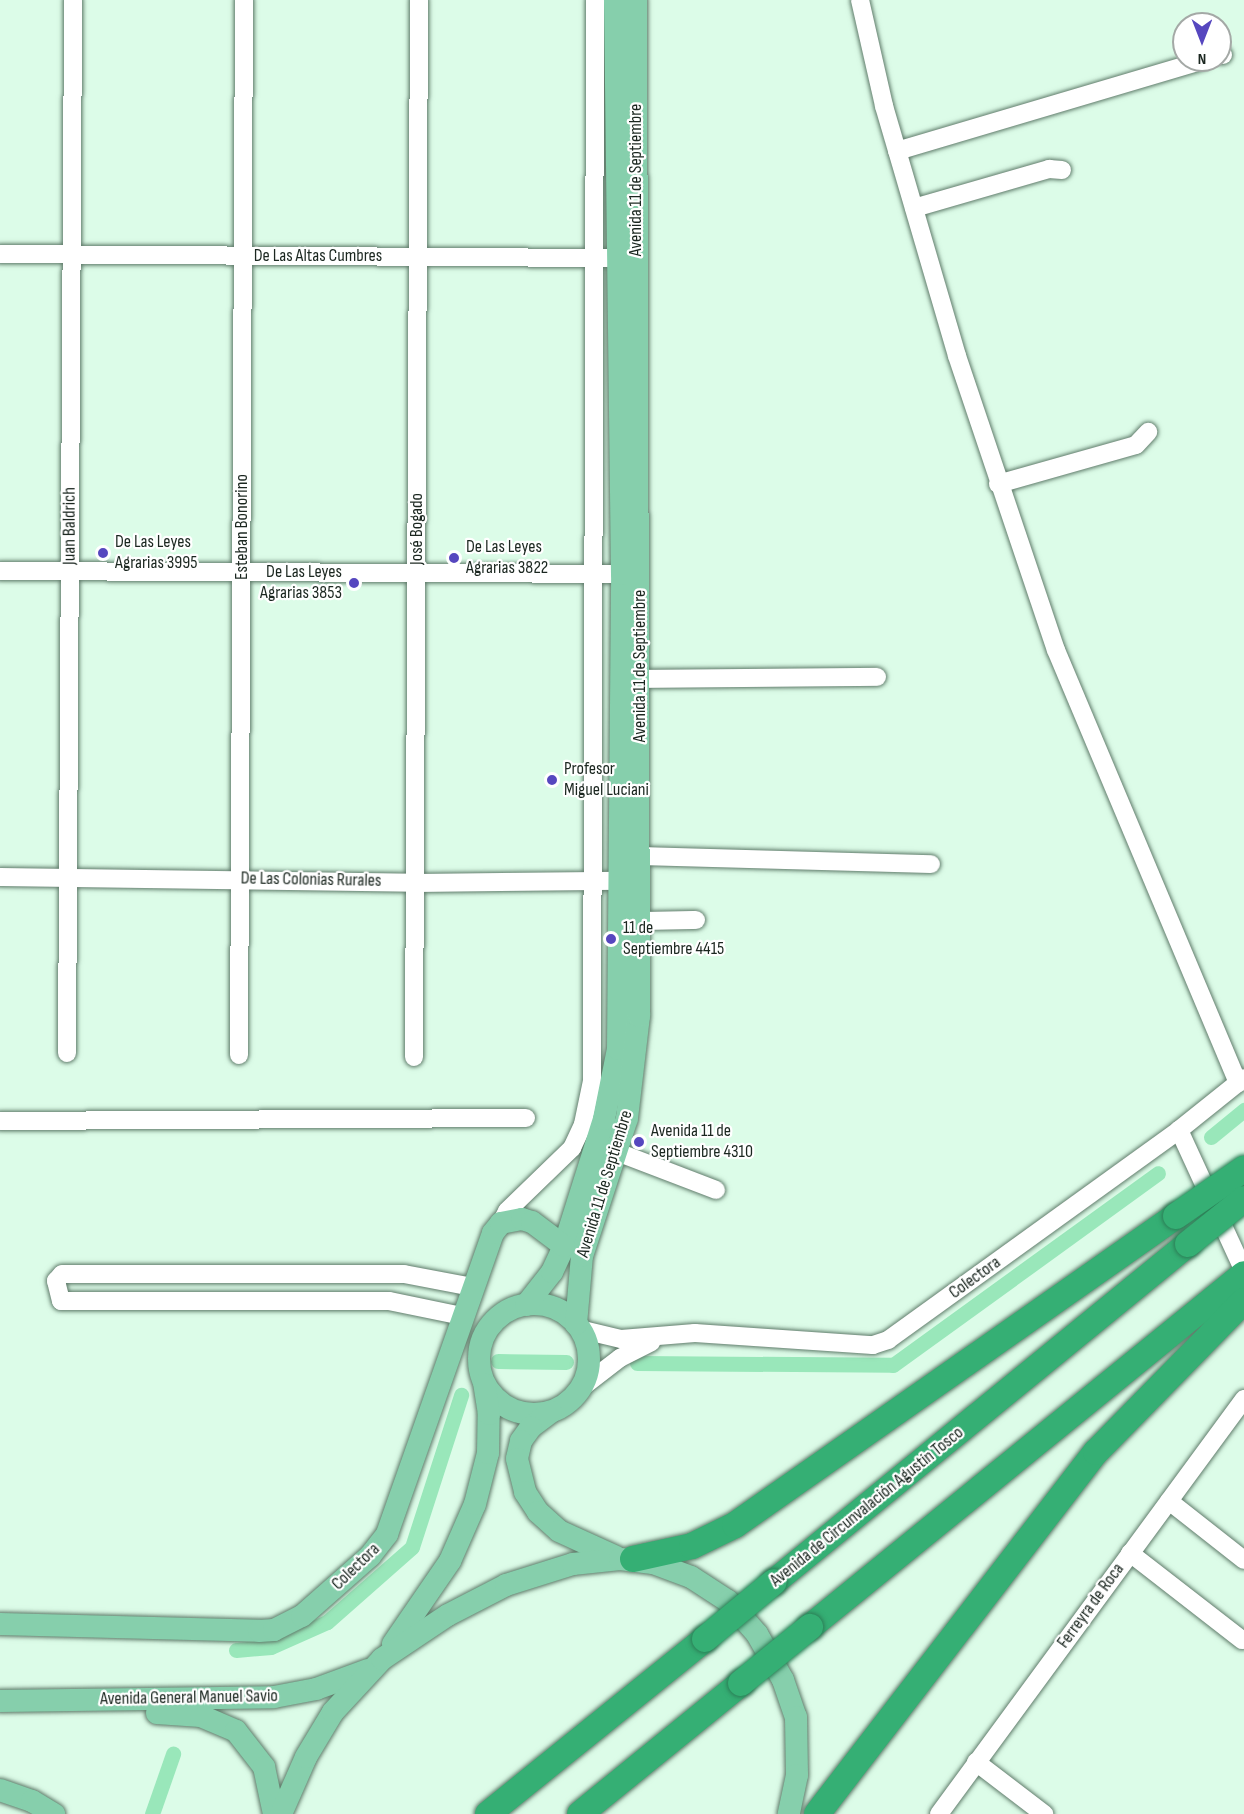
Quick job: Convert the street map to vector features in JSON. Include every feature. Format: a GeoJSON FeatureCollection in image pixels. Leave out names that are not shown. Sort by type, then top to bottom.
{"type":"FeatureCollection","features":[{"type":"Feature","properties":{"kind":"highway"},"geometry":{"type":"LineString","coordinates":[[626,1559],[692,1546],[735,1525],[1244,1169]]}},
{"type":"Feature","properties":{"kind":"highway","name":"Avenida de Circunvalación Agustín Tosco"},"geometry":{"type":"LineString","coordinates":[[488,1814],[1244,1199]]}},
{"type":"Feature","properties":{"kind":"highway"},"geometry":{"type":"LineString","coordinates":[[817,1814],[1068,1487],[1216,1311],[1244,1273]]}},
{"type":"Feature","properties":{"kind":"highway"},"geometry":{"type":"LineString","coordinates":[[580,1814],[810,1628],[1216,1311],[1244,1300]]}},
{"type":"Feature","properties":{"kind":"main road","name":"Avenida 11 de Septiembre"},"geometry":{"type":"LineString","coordinates":[[578,1326],[577,1277],[617,1152],[637,1050],[640,921],[640,679],[631,573],[617,258],[615,0]]}},
{"type":"Feature","properties":{"kind":"main road","name":"Avenida 11 de Septiembre"},"geometry":{"type":"LineString","coordinates":[[617,258],[636,0]]}},
{"type":"Feature","properties":{"kind":"main road","name":"Avenida 11 de Septiembre"},"geometry":{"type":"LineString","coordinates":[[526,1305],[552,1272],[564,1246],[613,1086],[618,1049],[631,573]]}},
{"type":"Feature","properties":{"kind":"main road"},"geometry":{"type":"LineString","coordinates":[[501,1222],[522,1219],[532,1222],[564,1246]]}},
{"type":"Feature","properties":{"kind":"main road","name":"Colectora"},"geometry":{"type":"LineString","coordinates":[[0,1624],[259,1631],[274,1630],[303,1616],[370,1556],[387,1534],[488,1242],[501,1222]]}},
{"type":"Feature","properties":{"kind":"main road"},"geometry":{"type":"LineString","coordinates":[[281,1814],[306,1757],[333,1712],[377,1664],[450,1561],[475,1504],[488,1453],[489,1414],[479,1356],[486,1332],[503,1314],[526,1305],[553,1308],[578,1326],[589,1357],[581,1388],[568,1401],[531,1427],[521,1441],[517,1460],[525,1492],[538,1512],[559,1531],[626,1559],[682,1574],[728,1601],[769,1652],[791,1699],[798,1735],[797,1776],[789,1814]]}},
{"type":"Feature","properties":{"kind":"main road"},"geometry":{"type":"LineString","coordinates":[[483,1380],[507,1407],[534,1414],[552,1411]]}},
{"type":"Feature","properties":{"kind":"main road"},"geometry":{"type":"LineString","coordinates":[[377,1664],[448,1615],[506,1585],[573,1564],[626,1559]]}},
{"type":"Feature","properties":{"kind":"main road","name":"Avenida General Manuel Savio"},"geometry":{"type":"LineString","coordinates":[[0,1701],[274,1697],[315,1689],[377,1664]]}},
{"type":"Feature","properties":{"kind":"main road","name":"Avenida General Manuel Savio"},"geometry":{"type":"LineString","coordinates":[[0,1712],[167,1713],[214,1720],[236,1731],[257,1753],[268,1779],[274,1814]]}},
{"type":"Feature","properties":{"kind":"main road"},"geometry":{"type":"LineString","coordinates":[[0,1790],[32,1801],[54,1814]]}},
{"type":"Feature","properties":{"kind":"street","name":"Juan Baldrich"},"geometry":{"type":"LineString","coordinates":[[67,1053],[73,0]]}},
{"type":"Feature","properties":{"kind":"street","name":"Esteban Bonorino"},"geometry":{"type":"LineString","coordinates":[[239,1055],[244,0]]}},
{"type":"Feature","properties":{"kind":"street","name":"José Bogado"},"geometry":{"type":"LineString","coordinates":[[414,1057],[419,0]]}},
{"type":"Feature","properties":{"kind":"street"},"geometry":{"type":"LineString","coordinates":[[501,1222],[513,1205],[572,1148],[590,1099],[590,883],[596,573],[617,258],[596,0]]}},
{"type":"Feature","properties":{"kind":"street"},"geometry":{"type":"LineString","coordinates":[[860,0],[897,152],[998,484],[1056,650],[1241,1080]]}},
{"type":"Feature","properties":{"kind":"street"},"geometry":{"type":"LineString","coordinates":[[897,152],[1172,70]]}},
{"type":"Feature","properties":{"kind":"street"},"geometry":{"type":"LineString","coordinates":[[914,208],[1049,169],[1062,170]]}},
{"type":"Feature","properties":{"kind":"street","name":"De Las Altas Cumbres"},"geometry":{"type":"LineString","coordinates":[[0,254],[617,258]]}},
{"type":"Feature","properties":{"kind":"street"},"geometry":{"type":"LineString","coordinates":[[998,484],[1136,445],[1148,432]]}},
{"type":"Feature","properties":{"kind":"street"},"geometry":{"type":"LineString","coordinates":[[0,571],[631,573]]}},
{"type":"Feature","properties":{"kind":"street"},"geometry":{"type":"LineString","coordinates":[[640,679],[877,676]]}},
{"type":"Feature","properties":{"kind":"street"},"geometry":{"type":"LineString","coordinates":[[640,856],[931,864]]}},
{"type":"Feature","properties":{"kind":"street","name":"De Las Colonias Rurales"},"geometry":{"type":"LineString","coordinates":[[0,877],[240,878],[415,883],[622,881]]}},
{"type":"Feature","properties":{"kind":"street"},"geometry":{"type":"LineString","coordinates":[[640,921],[696,920]]}},
{"type":"Feature","properties":{"kind":"street","name":"Colectora"},"geometry":{"type":"LineString","coordinates":[[578,1326],[621,1339],[730,1333],[873,1345],[888,1340],[1179,1130],[1241,1080]]}},
{"type":"Feature","properties":{"kind":"street"},"geometry":{"type":"LineString","coordinates":[[0,1121],[526,1118]]}},
{"type":"Feature","properties":{"kind":"street"},"geometry":{"type":"LineString","coordinates":[[1179,1130],[1244,1273]]}},
{"type":"Feature","properties":{"kind":"street"},"geometry":{"type":"LineString","coordinates":[[617,1152],[716,1190]]}},
{"type":"Feature","properties":{"kind":"street"},"geometry":{"type":"LineString","coordinates":[[462,1316],[389,1301],[61,1301],[56,1281],[62,1274],[404,1274],[472,1287]]}},
{"type":"Feature","properties":{"kind":"street","name":"Colectora"},"geometry":{"type":"LineString","coordinates":[[581,1388],[620,1358],[661,1337]]}},
{"type":"Feature","properties":{"kind":"street","name":"Ferreyra de Roca"},"geometry":{"type":"LineString","coordinates":[[939,1814],[1244,1399]]}},
{"type":"Feature","properties":{"kind":"street"},"geometry":{"type":"LineString","coordinates":[[1169,1500],[1244,1560]]}},
{"type":"Feature","properties":{"kind":"street"},"geometry":{"type":"LineString","coordinates":[[1130,1552],[1242,1640]]}},
{"type":"Feature","properties":{"kind":"street"},"geometry":{"type":"LineString","coordinates":[[976,1762],[1044,1814]]}},
{"type":"Feature","properties":{"kind":"waterway"},"geometry":{"type":"LineString","coordinates":[[1211,1137],[1244,1110]]}},
{"type":"Feature","properties":{"kind":"waterway"},"geometry":{"type":"LineString","coordinates":[[637,1363],[893,1365],[1158,1173]]}},
{"type":"Feature","properties":{"kind":"waterway"},"geometry":{"type":"LineString","coordinates":[[498,1361],[566,1362]]}},
{"type":"Feature","properties":{"kind":"waterway"},"geometry":{"type":"LineString","coordinates":[[236,1650],[271,1647],[327,1622],[412,1547],[461,1395]]}},
{"type":"Feature","properties":{"kind":"waterway"},"geometry":{"type":"LineString","coordinates":[[152,1814],[173,1754]]}},
{"type":"Feature","properties":{"kind":"place","name":"De Las Leyes Agrarias 3995"},"geometry":{"type":"Point","coordinates":[103,553]}},
{"type":"Feature","properties":{"kind":"place","name":"De Las Leyes Agrarias 3822"},"geometry":{"type":"Point","coordinates":[454,558]}},
{"type":"Feature","properties":{"kind":"place","name":"De Las Leyes Agrarias 3853"},"geometry":{"type":"Point","coordinates":[354,583]}},
{"type":"Feature","properties":{"kind":"place","name":"Profesor Miguel Luciani"},"geometry":{"type":"Point","coordinates":[552,780]}},
{"type":"Feature","properties":{"kind":"place","name":"11 de Septiembre 4415"},"geometry":{"type":"Point","coordinates":[611,939]}},
{"type":"Feature","properties":{"kind":"place","name":"Avenida 11 de Septiembre 4310"},"geometry":{"type":"Point","coordinates":[639,1142]}}]}
